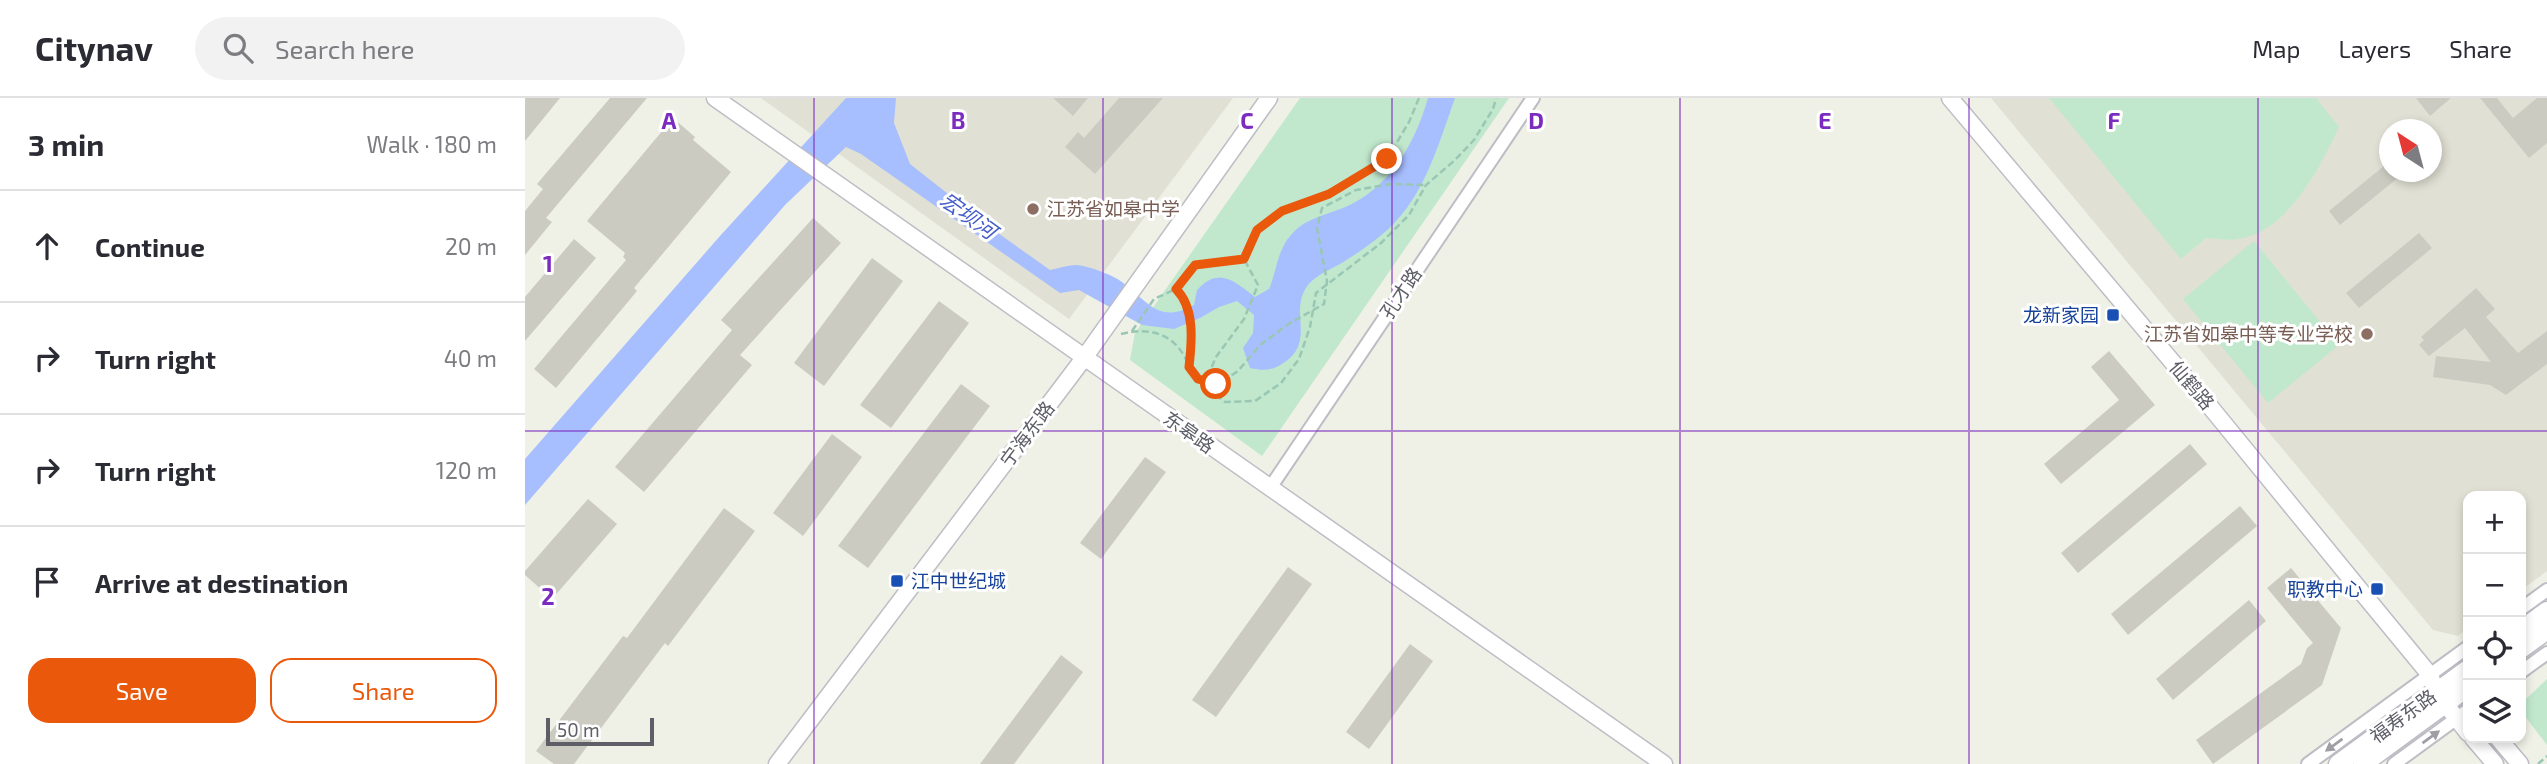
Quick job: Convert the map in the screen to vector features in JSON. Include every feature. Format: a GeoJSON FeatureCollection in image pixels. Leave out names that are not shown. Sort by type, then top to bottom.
{"type":"FeatureCollection","features":[{"type":"Feature","properties":{"kind":"main road"},"geometry":{"type":"LineString","coordinates":[[2526,626],[2547,611]]}},
{"type":"Feature","properties":{"kind":"main road"},"geometry":{"type":"LineString","coordinates":[[2526,645],[2547,630]]}},
{"type":"Feature","properties":{"kind":"main road","name":"福寿东路"},"geometry":{"type":"LineString","coordinates":[[2338,764],[2437,691],[2462,690]]}},
{"type":"Feature","properties":{"kind":"main road","name":"福寿东路"},"geometry":{"type":"LineString","coordinates":[[2363,764],[2437,691]]}},
{"type":"Feature","properties":{"kind":"street","name":"东皋路"},"geometry":{"type":"LineString","coordinates":[[715,98],[1664,764]]}},
{"type":"Feature","properties":{"kind":"street","name":"宁海东路"},"geometry":{"type":"LineString","coordinates":[[777,764],[1084,358],[1269,98]]}},
{"type":"Feature","properties":{"kind":"street","name":"孔才路"},"geometry":{"type":"LineString","coordinates":[[1270,488],[1532,98]]}},
{"type":"Feature","properties":{"kind":"street","name":"仙鹤路"},"geometry":{"type":"LineString","coordinates":[[1950,98],[2220,419],[2437,691],[2462,714]]}},
{"type":"Feature","properties":{"kind":"street"},"geometry":{"type":"LineString","coordinates":[[2526,605],[2547,590]]}},
{"type":"Feature","properties":{"kind":"street"},"geometry":{"type":"LineString","coordinates":[[2526,668],[2547,653]]}},
{"type":"Feature","properties":{"kind":"street"},"geometry":{"type":"LineString","coordinates":[[2308,764],[2437,691],[2463,654]]}},
{"type":"Feature","properties":{"kind":"street"},"geometry":{"type":"LineString","coordinates":[[2437,691],[2462,690]]}},
{"type":"Feature","properties":{"kind":"street"},"geometry":{"type":"LineString","coordinates":[[2394,764],[2462,714]]}},
{"type":"Feature","properties":{"kind":"street"},"geometry":{"type":"LineString","coordinates":[[2502,743],[2520,764]]}},
{"type":"Feature","properties":{"kind":"street"},"geometry":{"type":"LineString","coordinates":[[2478,744],[2495,764]]}},
{"type":"Feature","properties":{"kind":"path"},"geometry":{"type":"LineString","coordinates":[[1244,259],[1257,230],[1282,211],[1329,194],[1387,159],[1409,122],[1419,98]]}},
{"type":"Feature","properties":{"kind":"path"},"geometry":{"type":"LineString","coordinates":[[1244,259],[1258,285],[1244,319],[1216,357],[1205,385],[1225,402],[1255,401],[1280,383],[1299,359],[1310,327],[1316,293],[1381,243],[1409,215],[1426,185],[1474,140],[1493,109],[1496,98]]}},
{"type":"Feature","properties":{"kind":"path"},"geometry":{"type":"LineString","coordinates":[[1244,259],[1195,265],[1176,289],[1154,299],[1132,331],[1161,333],[1184,353],[1189,367],[1198,379],[1216,384],[1238,371],[1270,337],[1324,304],[1327,281],[1317,228],[1322,208],[1356,190],[1391,184],[1426,185]]}},
{"type":"Feature","properties":{"kind":"path"},"geometry":{"type":"LineString","coordinates":[[1176,289],[1186,299],[1192,341],[1189,367]]}},
{"type":"Feature","properties":{"kind":"path"},"geometry":{"type":"LineString","coordinates":[[2537,764],[2547,756]]}},
{"type":"Feature","properties":{"kind":"shaded area","name":"江苏省如皋中学"},"geometry":{"type":"Polygon","coordinates":[[[761,98],[1233,98],[1069,319],[761,98]]]}},
{"type":"Feature","properties":{"kind":"shaded area","name":"江苏省如皋中等专业学校"},"geometry":{"type":"Polygon","coordinates":[[[1991,98],[2547,98],[2547,571],[2526,586],[2526,491],[2463,491],[2463,632],[2458,636],[2433,630],[1991,98]]]}},
{"type":"Feature","properties":{"kind":"green space"},"geometry":{"type":"Polygon","coordinates":[[[1300,98],[1509,98],[1262,456],[1130,360],[1135,333],[1300,98]]]}},
{"type":"Feature","properties":{"kind":"green space"},"geometry":{"type":"Polygon","coordinates":[[[2049,98],[2316,98],[2339,127],[2312,178],[2287,211],[2272,224],[2256,234],[2238,239],[2206,238],[2181,259],[2049,98]]]}},
{"type":"Feature","properties":{"kind":"green space"},"geometry":{"type":"Polygon","coordinates":[[[2254,241],[2339,345],[2268,403],[2183,299],[2254,241]]]}},
{"type":"Feature","properties":{"kind":"green space"},"geometry":{"type":"Polygon","coordinates":[[[2547,679],[2547,745],[2526,718],[2526,699],[2547,679]]]}},
{"type":"Feature","properties":{"kind":"water","name":"宏坝河"},"geometry":{"type":"Polygon","coordinates":[[[846,98],[896,98],[894,123],[910,164],[995,231],[1050,270],[1077,265],[1099,271],[1119,280],[1153,307],[1170,312],[1181,311],[1194,305],[1197,290],[1219,277],[1233,281],[1255,297],[1269,289],[1283,247],[1296,230],[1308,221],[1359,200],[1374,189],[1387,177],[1408,148],[1428,98],[1455,98],[1427,174],[1407,208],[1375,240],[1308,285],[1300,305],[1299,344],[1285,362],[1268,370],[1250,368],[1243,348],[1253,333],[1254,315],[1237,301],[1174,329],[1142,325],[1079,290],[1060,293],[861,154],[846,147],[785,205],[525,505],[525,459],[720,236],[846,98]]]}},
{"type":"Feature","properties":{"kind":"building"},"geometry":{"type":"Polygon","coordinates":[[[525,98],[560,98],[525,141],[525,98]]]}},
{"type":"Feature","properties":{"kind":"building"},"geometry":{"type":"Polygon","coordinates":[[[610,98],[647,98],[546,218],[552,222],[525,255],[525,211],[543,189],[537,184],[610,98]]]}},
{"type":"Feature","properties":{"kind":"building"},"geometry":{"type":"Polygon","coordinates":[[[1053,98],[1088,98],[1073,116],[1053,98]]]}},
{"type":"Feature","properties":{"kind":"building"},"geometry":{"type":"Polygon","coordinates":[[[1119,98],[1163,98],[1095,174],[1065,147],[1078,132],[1084,138],[1119,98]]]}},
{"type":"Feature","properties":{"kind":"building"},"geometry":{"type":"Polygon","coordinates":[[[2416,98],[2451,98],[2430,116],[2416,98]]]}},
{"type":"Feature","properties":{"kind":"building"},"geometry":{"type":"Polygon","coordinates":[[[2480,98],[2497,98],[2513,118],[2537,98],[2547,98],[2547,143],[2529,158],[2480,98]]]}},
{"type":"Feature","properties":{"kind":"building"},"geometry":{"type":"Polygon","coordinates":[[[673,118],[695,137],[693,140],[731,172],[634,288],[637,291],[556,388],[534,369],[626,260],[623,257],[625,253],[587,221],[673,118]]]}},
{"type":"Feature","properties":{"kind":"building"},"geometry":{"type":"Polygon","coordinates":[[[2379,170],[2379,182],[2393,182],[2340,225],[2329,211],[2379,170]]]}},
{"type":"Feature","properties":{"kind":"building"},"geometry":{"type":"Polygon","coordinates":[[[813,218],[841,243],[740,355],[752,365],[644,492],[615,467],[732,330],[721,320],[813,218]]]}},
{"type":"Feature","properties":{"kind":"building"},"geometry":{"type":"Polygon","coordinates":[[[2419,233],[2432,248],[2359,308],[2346,293],[2419,233]]]}},
{"type":"Feature","properties":{"kind":"building"},"geometry":{"type":"Polygon","coordinates":[[[574,239],[596,258],[525,341],[525,297],[574,239]]]}},
{"type":"Feature","properties":{"kind":"building"},"geometry":{"type":"Polygon","coordinates":[[[872,258],[903,281],[824,386],[794,363],[872,258]]]}},
{"type":"Feature","properties":{"kind":"building"},"geometry":{"type":"Polygon","coordinates":[[[2476,288],[2495,309],[2486,317],[2518,353],[2547,331],[2547,364],[2506,395],[2490,385],[2433,377],[2436,356],[2491,362],[2465,328],[2429,356],[2419,345],[2424,340],[2421,337],[2476,288]]]}},
{"type":"Feature","properties":{"kind":"building"},"geometry":{"type":"Polygon","coordinates":[[[939,301],[969,323],[891,428],[860,405],[939,301]]]}},
{"type":"Feature","properties":{"kind":"building"},"geometry":{"type":"Polygon","coordinates":[[[2109,351],[2155,405],[2061,484],[2044,464],[2119,400],[2091,367],[2109,351]]]}},
{"type":"Feature","properties":{"kind":"building"},"geometry":{"type":"Polygon","coordinates":[[[961,384],[990,406],[868,568],[838,546],[961,384]]]}},
{"type":"Feature","properties":{"kind":"building"},"geometry":{"type":"Polygon","coordinates":[[[832,434],[862,457],[803,536],[773,513],[832,434]]]}},
{"type":"Feature","properties":{"kind":"building"},"geometry":{"type":"Polygon","coordinates":[[[2190,444],[2207,464],[2078,573],[2061,553],[2190,444]]]}},
{"type":"Feature","properties":{"kind":"building"},"geometry":{"type":"Polygon","coordinates":[[[1145,457],[1166,472],[1101,559],[1080,543],[1145,457]]]}},
{"type":"Feature","properties":{"kind":"building"},"geometry":{"type":"Polygon","coordinates":[[[588,499],[617,524],[552,599],[525,575],[525,571],[588,499]]]}},
{"type":"Feature","properties":{"kind":"building"},"geometry":{"type":"Polygon","coordinates":[[[2240,506],[2257,526],[2128,635],[2111,614],[2240,506]]]}},
{"type":"Feature","properties":{"kind":"building"},"geometry":{"type":"Polygon","coordinates":[[[724,508],[755,531],[668,646],[665,643],[574,764],[554,764],[536,751],[623,636],[627,638],[724,508]]]}},
{"type":"Feature","properties":{"kind":"building"},"geometry":{"type":"Polygon","coordinates":[[[1288,567],[1312,584],[1216,717],[1192,700],[1288,567]]]}},
{"type":"Feature","properties":{"kind":"building"},"geometry":{"type":"Polygon","coordinates":[[[2291,568],[2341,628],[2322,685],[2213,764],[2196,740],[2301,664],[2307,648],[2313,643],[2267,588],[2291,568]]]}},
{"type":"Feature","properties":{"kind":"building"},"geometry":{"type":"Polygon","coordinates":[[[2249,600],[2266,621],[2173,700],[2156,679],[2249,600]]]}},
{"type":"Feature","properties":{"kind":"building"},"geometry":{"type":"Polygon","coordinates":[[[1410,644],[1433,661],[1369,749],[1346,732],[1410,644]]]}},
{"type":"Feature","properties":{"kind":"building"},"geometry":{"type":"Polygon","coordinates":[[[1061,655],[1083,672],[1014,764],[980,764],[1061,655]]]}},
{"type":"Feature","properties":{"kind":"place","name":"江苏省如皋中学"},"geometry":{"type":"Point","coordinates":[1033,209]}},
{"type":"Feature","properties":{"kind":"place","name":"龙新家园"},"geometry":{"type":"Point","coordinates":[2113,315]}},
{"type":"Feature","properties":{"kind":"place","name":"江苏省如皋中等专业学校"},"geometry":{"type":"Point","coordinates":[2367,334]}},
{"type":"Feature","properties":{"kind":"place","name":"江中世纪城"},"geometry":{"type":"Point","coordinates":[897,581]}},
{"type":"Feature","properties":{"kind":"place","name":"职教中心"},"geometry":{"type":"Point","coordinates":[2377,589]}},
{"type":"Feature","properties":{"kind":"route"},"geometry":{"type":"LineString","coordinates":[[1216,384],[1198,379],[1189,367],[1192,341],[1186,299],[1176,289],[1195,265],[1244,259],[1257,230],[1282,211],[1329,194],[1387,159]]}}]}
